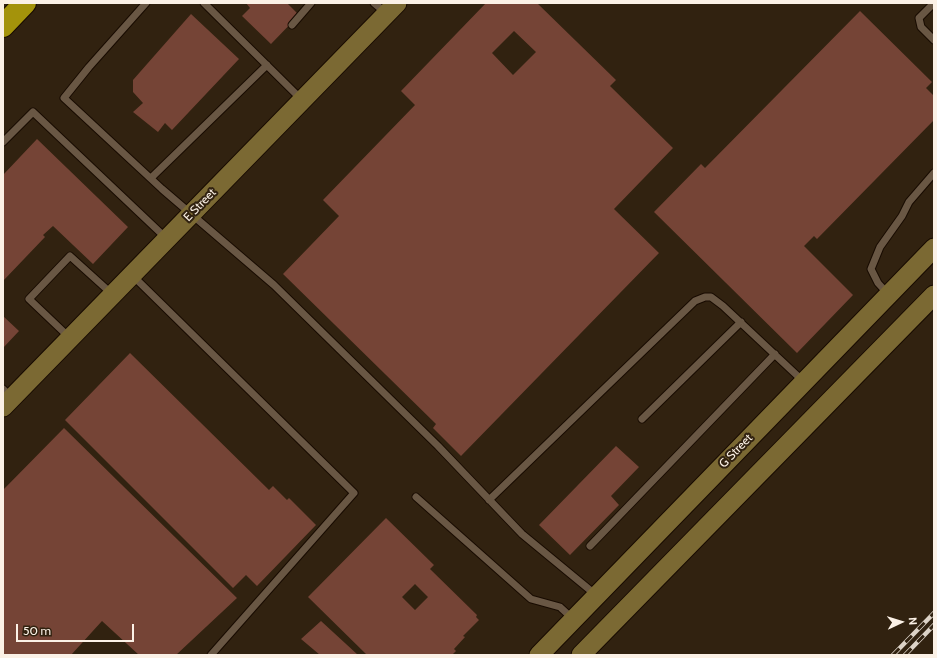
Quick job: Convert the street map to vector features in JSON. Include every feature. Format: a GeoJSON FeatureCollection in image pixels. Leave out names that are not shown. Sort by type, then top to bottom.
{"type":"FeatureCollection","features":[{"type":"Feature","properties":{"kind":"highway"},"geometry":{"type":"LineString","coordinates":[[4,25],[25,3]]}},
{"type":"Feature","properties":{"kind":"street","name":"E Street"},"geometry":{"type":"LineString","coordinates":[[6,398],[113,295],[302,100],[386,6]]}},
{"type":"Feature","properties":{"kind":"street","name":"G Street"},"geometry":{"type":"LineString","coordinates":[[539,655],[934,248]]}},
{"type":"Feature","properties":{"kind":"street"},"geometry":{"type":"LineString","coordinates":[[581,655],[934,295]]}},
{"type":"Feature","properties":{"kind":"lane"},"geometry":{"type":"LineString","coordinates":[[146,3],[89,67],[64,98],[191,214],[274,284],[430,438],[522,534],[597,595]]}},
{"type":"Feature","properties":{"kind":"lane"},"geometry":{"type":"LineString","coordinates":[[204,3],[302,100]]}},
{"type":"Feature","properties":{"kind":"lane"},"geometry":{"type":"LineString","coordinates":[[292,25],[311,3]]}},
{"type":"Feature","properties":{"kind":"lane"},"geometry":{"type":"LineString","coordinates":[[934,3],[919,18],[921,27],[934,40]]}},
{"type":"Feature","properties":{"kind":"lane"},"geometry":{"type":"LineString","coordinates":[[151,178],[266,65]]}},
{"type":"Feature","properties":{"kind":"lane"},"geometry":{"type":"LineString","coordinates":[[3,142],[33,112],[167,239]]}},
{"type":"Feature","properties":{"kind":"lane"},"geometry":{"type":"LineString","coordinates":[[889,294],[878,283],[871,269],[880,247],[902,216],[909,202],[934,173]]}},
{"type":"Feature","properties":{"kind":"lane"},"geometry":{"type":"LineString","coordinates":[[70,338],[29,299],[70,256],[113,295]]}},
{"type":"Feature","properties":{"kind":"lane"},"geometry":{"type":"LineString","coordinates":[[132,274],[354,493],[211,655]]}},
{"type":"Feature","properties":{"kind":"lane"},"geometry":{"type":"LineString","coordinates":[[489,500],[695,301],[705,297],[711,297],[723,306],[804,382]]}},
{"type":"Feature","properties":{"kind":"lane"},"geometry":{"type":"LineString","coordinates":[[642,418],[741,322]]}},
{"type":"Feature","properties":{"kind":"lane"},"geometry":{"type":"LineString","coordinates":[[590,546],[775,354]]}},
{"type":"Feature","properties":{"kind":"lane"},"geometry":{"type":"LineString","coordinates":[[416,497],[530,599],[560,607],[574,619]]}},
{"type":"Feature","properties":{"kind":"building"},"geometry":{"type":"Polygon","coordinates":[[[246,3],[287,3],[299,15],[271,44],[242,16],[250,8],[246,3]]]}},
{"type":"Feature","properties":{"kind":"building"},"geometry":{"type":"Polygon","coordinates":[[[486,3],[537,3],[616,80],[610,86],[673,148],[614,209],[659,253],[461,456],[433,428],[436,424],[283,274],[339,216],[323,200],[415,105],[401,91],[486,3]],[[514,31],[492,53],[513,75],[536,52],[514,31]]]}},
{"type":"Feature","properties":{"kind":"building"},"geometry":{"type":"Polygon","coordinates":[[[860,11],[932,82],[926,88],[934,96],[934,120],[817,239],[814,236],[804,246],[853,295],[797,353],[654,212],[701,164],[705,168],[860,11]]]}},
{"type":"Feature","properties":{"kind":"building"},"geometry":{"type":"Polygon","coordinates":[[[191,14],[239,59],[172,130],[165,123],[158,132],[133,112],[143,103],[133,92],[133,80],[191,14]]]}},
{"type":"Feature","properties":{"kind":"building"},"geometry":{"type":"Polygon","coordinates":[[[37,139],[128,227],[93,264],[53,226],[43,235],[45,237],[3,281],[3,175],[37,139]]]}},
{"type":"Feature","properties":{"kind":"building"},"geometry":{"type":"Polygon","coordinates":[[[3,316],[19,331],[3,348],[3,316]]]}},
{"type":"Feature","properties":{"kind":"building"},"geometry":{"type":"Polygon","coordinates":[[[130,353],[269,490],[273,486],[287,500],[289,498],[316,525],[257,586],[246,575],[233,588],[65,420],[130,353]]]}},
{"type":"Feature","properties":{"kind":"building"},"geometry":{"type":"Polygon","coordinates":[[[64,428],[237,598],[176,655],[139,655],[102,621],[71,655],[3,655],[3,490],[64,428]]]}},
{"type":"Feature","properties":{"kind":"building"},"geometry":{"type":"Polygon","coordinates":[[[616,446],[639,467],[611,496],[619,505],[570,555],[539,525],[616,446]]]}},
{"type":"Feature","properties":{"kind":"building"},"geometry":{"type":"Polygon","coordinates":[[[386,518],[434,565],[430,569],[477,615],[476,617],[479,620],[463,636],[465,637],[454,649],[456,651],[452,655],[367,655],[308,597],[386,518]],[[415,584],[402,597],[415,610],[428,597],[415,584]]]}},
{"type":"Feature","properties":{"kind":"building"},"geometry":{"type":"Polygon","coordinates":[[[321,621],[358,655],[320,655],[301,639],[321,621]]]}},
{"type":"Feature","properties":{"kind":"railway"},"geometry":{"type":"LineString","coordinates":[[893,655],[934,613]]}},
{"type":"Feature","properties":{"kind":"railway"},"geometry":{"type":"LineString","coordinates":[[905,655],[934,625]]}}]}
